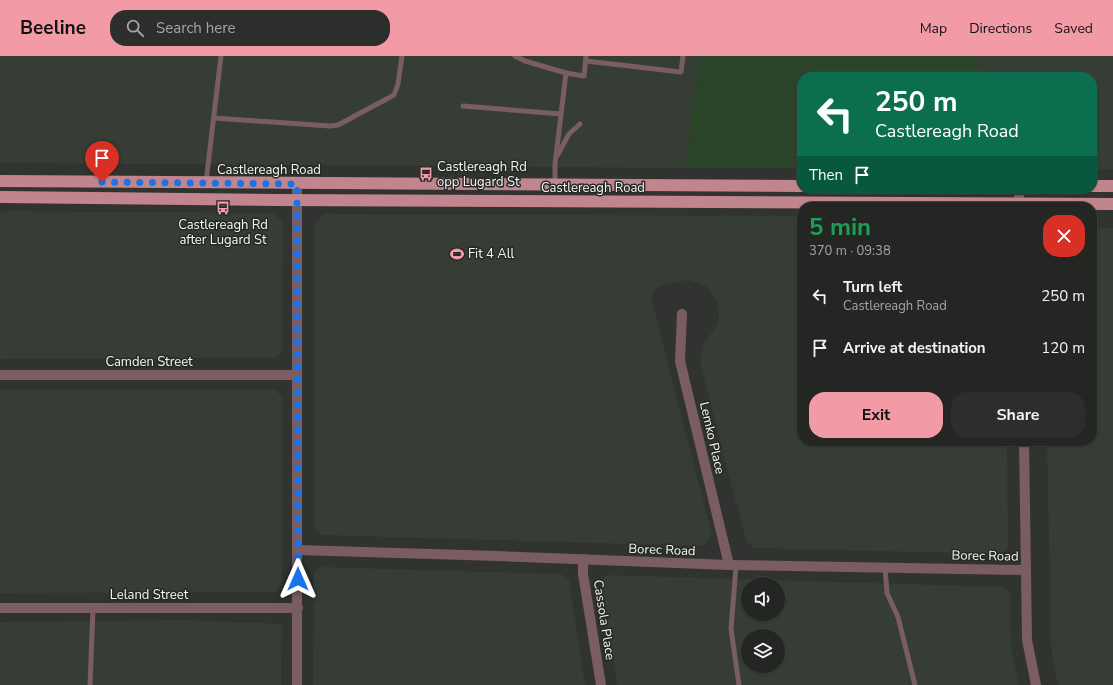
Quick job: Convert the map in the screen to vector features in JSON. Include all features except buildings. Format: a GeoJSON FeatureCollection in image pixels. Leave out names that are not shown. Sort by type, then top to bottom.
{"type":"FeatureCollection","features":[{"type":"Feature","properties":{"kind":"main road","name":"Castlereagh Road"},"geometry":{"type":"LineString","coordinates":[[0,181],[555,186],[797,186]]}},
{"type":"Feature","properties":{"kind":"main road"},"geometry":{"type":"LineString","coordinates":[[1097,186],[1113,186]]}},
{"type":"Feature","properties":{"kind":"main road","name":"Castlereagh Road"},"geometry":{"type":"LineString","coordinates":[[0,197],[797,204]]}},
{"type":"Feature","properties":{"kind":"main road","name":"Castlereagh Road"},"geometry":{"type":"LineString","coordinates":[[1097,205],[1113,204]]}},
{"type":"Feature","properties":{"kind":"street"},"geometry":{"type":"LineString","coordinates":[[297,184],[297,685]]}},
{"type":"Feature","properties":{"kind":"street","name":"Lemko Place"},"geometry":{"type":"LineString","coordinates":[[682,314],[680,361],[732,565]]}},
{"type":"Feature","properties":{"kind":"street","name":"Camden Street"},"geometry":{"type":"LineString","coordinates":[[0,375],[297,375]]}},
{"type":"Feature","properties":{"kind":"street"},"geometry":{"type":"LineString","coordinates":[[1024,446],[1027,640],[1036,685]]}},
{"type":"Feature","properties":{"kind":"street","name":"Borec Road"},"geometry":{"type":"LineString","coordinates":[[297,550],[732,565],[1025,570]]}},
{"type":"Feature","properties":{"kind":"street","name":"Cassola Place"},"geometry":{"type":"LineString","coordinates":[[583,559],[583,574],[601,685]]}},
{"type":"Feature","properties":{"kind":"street","name":"Leland Street"},"geometry":{"type":"LineString","coordinates":[[0,608],[298,608]]}},
{"type":"Feature","properties":{"kind":"lane"},"geometry":{"type":"LineString","coordinates":[[206,183],[221,56]]}},
{"type":"Feature","properties":{"kind":"lane"},"geometry":{"type":"LineString","coordinates":[[214,118],[330,126],[338,125],[394,94],[398,84],[402,56]]}},
{"type":"Feature","properties":{"kind":"lane"},"geometry":{"type":"LineString","coordinates":[[515,56],[525,62],[566,73],[584,76],[586,59],[681,72],[683,56]]}},
{"type":"Feature","properties":{"kind":"lane"},"geometry":{"type":"LineString","coordinates":[[555,186],[555,158],[566,73]]}},
{"type":"Feature","properties":{"kind":"lane"},"geometry":{"type":"LineString","coordinates":[[463,106],[561,114]]}},
{"type":"Feature","properties":{"kind":"lane"},"geometry":{"type":"LineString","coordinates":[[555,158],[569,134],[580,124]]}},
{"type":"Feature","properties":{"kind":"lane"},"geometry":{"type":"LineString","coordinates":[[732,565],[731,630],[739,685]]}},
{"type":"Feature","properties":{"kind":"lane"},"geometry":{"type":"LineString","coordinates":[[885,568],[887,593],[898,617],[915,685]]}},
{"type":"Feature","properties":{"kind":"lane"},"geometry":{"type":"LineString","coordinates":[[90,685],[93,608]]}},
{"type":"Feature","properties":{"kind":"shaded area"},"geometry":{"type":"Polygon","coordinates":[[[0,56],[700,56],[685,168],[0,163],[0,56]]]}},
{"type":"Feature","properties":{"kind":"shaded area"},"geometry":{"type":"Polygon","coordinates":[[[979,56],[1113,56],[1113,169],[1097,169],[1097,72],[977,72],[979,56]]]}},
{"type":"Feature","properties":{"kind":"shaded area"},"geometry":{"type":"Polygon","coordinates":[[[12,211],[273,213],[283,223],[282,352],[276,358],[0,359],[0,213],[12,211]]]}},
{"type":"Feature","properties":{"kind":"shaded area"},"geometry":{"type":"Polygon","coordinates":[[[324,214],[797,216],[797,446],[1007,446],[1008,548],[1003,554],[754,548],[746,541],[700,363],[703,345],[717,325],[719,316],[717,303],[708,288],[699,283],[688,280],[660,286],[654,291],[652,301],[712,535],[703,546],[321,535],[314,528],[315,224],[324,214]]]}},
{"type":"Feature","properties":{"kind":"shaded area"},"geometry":{"type":"Polygon","coordinates":[[[1113,228],[1113,685],[1058,685],[1052,657],[1051,641],[1047,446],[1097,446],[1097,229],[1113,228]]]}},
{"type":"Feature","properties":{"kind":"shaded area"},"geometry":{"type":"Polygon","coordinates":[[[0,390],[276,390],[282,397],[282,586],[275,592],[0,593],[0,390]]]}},
{"type":"Feature","properties":{"kind":"shaded area"},"geometry":{"type":"Polygon","coordinates":[[[320,567],[561,574],[569,580],[585,685],[313,685],[314,573],[320,567]]]}},
{"type":"Feature","properties":{"kind":"shaded area"},"geometry":{"type":"Polygon","coordinates":[[[606,575],[741,579],[741,621],[785,621],[785,580],[1004,587],[1010,593],[1011,645],[1019,685],[617,685],[601,582],[606,575]]]}},
{"type":"Feature","properties":{"kind":"shaded area"},"geometry":{"type":"Polygon","coordinates":[[[185,620],[282,624],[281,685],[0,685],[0,622],[185,620]]]}},
{"type":"Feature","properties":{"kind":"green space"},"geometry":{"type":"Polygon","coordinates":[[[700,56],[979,56],[977,72],[797,72],[797,168],[685,168],[700,56]]]}},
{"type":"Feature","properties":{"kind":"place","name":"Castlereagh Rd opp Lugard St"},"geometry":{"type":"Point","coordinates":[426,174]}},
{"type":"Feature","properties":{"kind":"place","name":"Castlereagh Rd after Lugard St"},"geometry":{"type":"Point","coordinates":[223,208]}},
{"type":"Feature","properties":{"kind":"place","name":"Fit 4 All"},"geometry":{"type":"Point","coordinates":[457,254]}},
{"type":"Feature","properties":{"kind":"route"},"geometry":{"type":"LineString","coordinates":[[102,182],[297,184],[298,579]]}}]}
